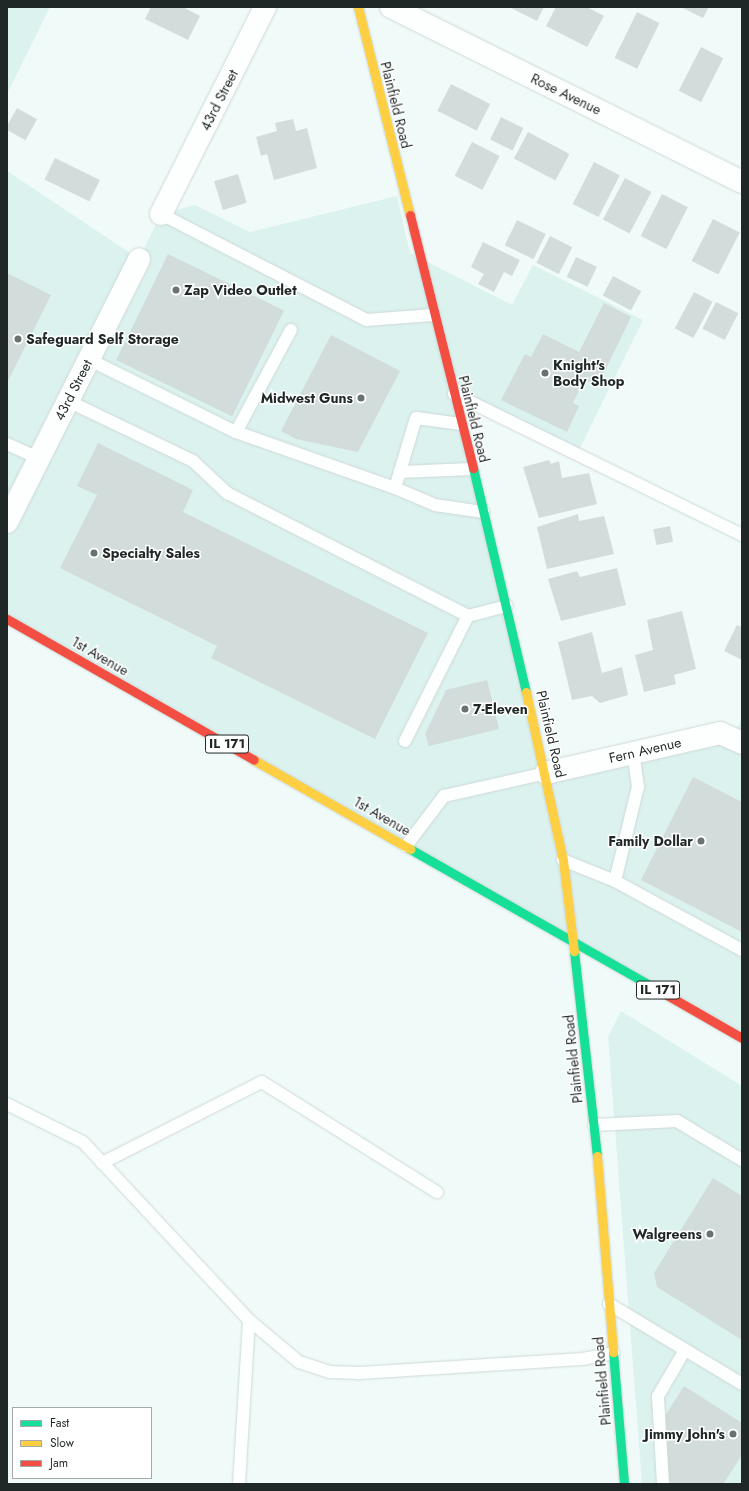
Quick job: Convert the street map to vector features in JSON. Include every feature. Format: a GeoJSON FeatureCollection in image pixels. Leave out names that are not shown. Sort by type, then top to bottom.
{"type":"FeatureCollection","features":[{"type":"Feature","properties":{"kind":"street","name":"43rd Street"},"geometry":{"type":"LineString","coordinates":[[162,214],[265,7]]}},
{"type":"Feature","properties":{"kind":"street","name":"Plainfield Road"},"geometry":{"type":"LineString","coordinates":[[358,7],[433,315],[507,606],[546,773],[562,860],[574,942],[594,1125],[624,1484]]}},
{"type":"Feature","properties":{"kind":"street","name":"Rose Avenue"},"geometry":{"type":"LineString","coordinates":[[391,7],[742,182]]}},
{"type":"Feature","properties":{"kind":"street","name":"43rd Street"},"geometry":{"type":"LineString","coordinates":[[7,522],[139,259]]}},
{"type":"Feature","properties":{"kind":"street","name":"1st Avenue"},"geometry":{"type":"LineString","coordinates":[[7,619],[742,1038]]}},
{"type":"Feature","properties":{"kind":"street","name":"Fern Avenue"},"geometry":{"type":"LineString","coordinates":[[546,773],[720,733],[742,744]]}},
{"type":"Feature","properties":{"kind":"lane"},"geometry":{"type":"LineString","coordinates":[[162,214],[366,320],[433,315]]}},
{"type":"Feature","properties":{"kind":"lane"},"geometry":{"type":"LineString","coordinates":[[236,432],[291,330]]}},
{"type":"Feature","properties":{"kind":"lane"},"geometry":{"type":"LineString","coordinates":[[88,359],[236,432],[395,488],[435,505],[483,512]]}},
{"type":"Feature","properties":{"kind":"lane"},"geometry":{"type":"LineString","coordinates":[[453,394],[742,535]]}},
{"type":"Feature","properties":{"kind":"lane"},"geometry":{"type":"LineString","coordinates":[[68,401],[193,461],[227,493],[468,616],[507,606]]}},
{"type":"Feature","properties":{"kind":"lane"},"geometry":{"type":"LineString","coordinates":[[395,488],[416,418],[461,424]]}},
{"type":"Feature","properties":{"kind":"lane"},"geometry":{"type":"LineString","coordinates":[[7,444],[39,458]]}},
{"type":"Feature","properties":{"kind":"lane"},"geometry":{"type":"LineString","coordinates":[[400,472],[472,469]]}},
{"type":"Feature","properties":{"kind":"lane"},"geometry":{"type":"LineString","coordinates":[[405,741],[468,616]]}},
{"type":"Feature","properties":{"kind":"lane"},"geometry":{"type":"LineString","coordinates":[[615,881],[638,787],[633,753]]}},
{"type":"Feature","properties":{"kind":"lane"},"geometry":{"type":"LineString","coordinates":[[406,846],[444,796],[546,773]]}},
{"type":"Feature","properties":{"kind":"lane"},"geometry":{"type":"LineString","coordinates":[[562,860],[615,881],[742,950]]}},
{"type":"Feature","properties":{"kind":"lane"},"geometry":{"type":"LineString","coordinates":[[102,1163],[262,1082],[438,1192]]}},
{"type":"Feature","properties":{"kind":"lane"},"geometry":{"type":"LineString","coordinates":[[7,1104],[83,1142],[249,1320],[299,1362],[330,1372],[583,1358],[613,1353]]}},
{"type":"Feature","properties":{"kind":"lane"},"geometry":{"type":"LineString","coordinates":[[594,1125],[677,1121],[742,1160]]}},
{"type":"Feature","properties":{"kind":"lane"},"geometry":{"type":"LineString","coordinates":[[609,1304],[742,1384]]}},
{"type":"Feature","properties":{"kind":"lane"},"geometry":{"type":"LineString","coordinates":[[239,1484],[249,1320]]}},
{"type":"Feature","properties":{"kind":"lane"},"geometry":{"type":"LineString","coordinates":[[664,1484],[658,1396],[685,1350]]}},
{"type":"Feature","properties":{"kind":"shaded area"},"geometry":{"type":"Polygon","coordinates":[[[7,7],[50,7],[7,94],[7,7]]]}},
{"type":"Feature","properties":{"kind":"shaded area"},"geometry":{"type":"Polygon","coordinates":[[[7,171],[139,259],[161,214],[195,205],[250,232],[397,196],[410,253],[512,305],[533,265],[643,320],[577,454],[454,394],[540,769],[733,735],[742,719],[742,1032],[7,619],[7,171]]]}},
{"type":"Feature","properties":{"kind":"shaded area"},"geometry":{"type":"Polygon","coordinates":[[[621,1011],[742,1086],[742,1484],[642,1484],[608,1037],[621,1011]]]}},
{"type":"Feature","properties":{"kind":"building"},"geometry":{"type":"Polygon","coordinates":[[[151,7],[183,7],[200,16],[188,40],[145,19],[151,7]]]}},
{"type":"Feature","properties":{"kind":"building"},"geometry":{"type":"Polygon","coordinates":[[[509,7],[544,7],[537,21],[509,7]]]}},
{"type":"Feature","properties":{"kind":"building"},"geometry":{"type":"Polygon","coordinates":[[[556,7],[587,7],[604,16],[587,47],[546,26],[556,7]]]}},
{"type":"Feature","properties":{"kind":"building"},"geometry":{"type":"Polygon","coordinates":[[[681,7],[709,7],[703,18],[681,7]]]}},
{"type":"Feature","properties":{"kind":"building"},"geometry":{"type":"Polygon","coordinates":[[[637,12],[659,23],[637,69],[615,58],[637,12]]]}},
{"type":"Feature","properties":{"kind":"building"},"geometry":{"type":"Polygon","coordinates":[[[701,47],[723,58],[701,102],[679,91],[701,47]]]}},
{"type":"Feature","properties":{"kind":"building"},"geometry":{"type":"Polygon","coordinates":[[[451,84],[490,104],[477,131],[437,111],[451,84]]]}},
{"type":"Feature","properties":{"kind":"building"},"geometry":{"type":"Polygon","coordinates":[[[17,108],[37,119],[25,140],[7,130],[7,126],[17,108]]]}},
{"type":"Feature","properties":{"kind":"building"},"geometry":{"type":"Polygon","coordinates":[[[501,117],[523,128],[513,150],[490,139],[501,117]]]}},
{"type":"Feature","properties":{"kind":"building"},"geometry":{"type":"Polygon","coordinates":[[[293,119],[296,131],[307,128],[317,168],[274,180],[267,154],[261,156],[256,137],[277,131],[275,123],[293,119]]]}},
{"type":"Feature","properties":{"kind":"building"},"geometry":{"type":"Polygon","coordinates":[[[528,132],[569,154],[555,181],[514,158],[528,132]]]}},
{"type":"Feature","properties":{"kind":"building"},"geometry":{"type":"Polygon","coordinates":[[[472,142],[500,156],[482,190],[455,176],[472,142]]]}},
{"type":"Feature","properties":{"kind":"building"},"geometry":{"type":"Polygon","coordinates":[[[55,158],[100,180],[89,201],[44,180],[55,158]]]}},
{"type":"Feature","properties":{"kind":"building"},"geometry":{"type":"Polygon","coordinates":[[[594,162],[620,175],[599,217],[573,204],[594,162]]]}},
{"type":"Feature","properties":{"kind":"building"},"geometry":{"type":"Polygon","coordinates":[[[238,174],[247,203],[223,210],[214,181],[238,174]]]}},
{"type":"Feature","properties":{"kind":"building"},"geometry":{"type":"Polygon","coordinates":[[[625,178],[651,192],[629,234],[603,219],[625,178]]]}},
{"type":"Feature","properties":{"kind":"building"},"geometry":{"type":"Polygon","coordinates":[[[662,194],[688,207],[667,249],[641,236],[662,194]]]}},
{"type":"Feature","properties":{"kind":"building"},"geometry":{"type":"Polygon","coordinates":[[[713,219],[740,233],[718,274],[692,261],[713,219]]]}},
{"type":"Feature","properties":{"kind":"building"},"geometry":{"type":"Polygon","coordinates":[[[517,220],[546,234],[533,259],[505,245],[517,220]]]}},
{"type":"Feature","properties":{"kind":"building"},"geometry":{"type":"Polygon","coordinates":[[[550,236],[572,247],[559,274],[536,263],[550,236]]]}},
{"type":"Feature","properties":{"kind":"building"},"geometry":{"type":"Polygon","coordinates":[[[483,242],[520,260],[512,276],[504,272],[494,292],[478,284],[484,274],[471,267],[483,242]]]}},
{"type":"Feature","properties":{"kind":"building"},"geometry":{"type":"Polygon","coordinates":[[[168,254],[284,311],[232,417],[116,360],[168,254]]]}},
{"type":"Feature","properties":{"kind":"building"},"geometry":{"type":"Polygon","coordinates":[[[576,257],[597,267],[588,287],[567,277],[576,257]]]}},
{"type":"Feature","properties":{"kind":"building","name":"Safeguard Self Storage"},"geometry":{"type":"Polygon","coordinates":[[[7,273],[51,295],[7,383],[7,273]]]}},
{"type":"Feature","properties":{"kind":"building"},"geometry":{"type":"Polygon","coordinates":[[[613,276],[641,291],[631,310],[603,295],[613,276]]]}},
{"type":"Feature","properties":{"kind":"building"},"geometry":{"type":"Polygon","coordinates":[[[694,292],[713,302],[693,338],[675,328],[694,292]]]}},
{"type":"Feature","properties":{"kind":"building"},"geometry":{"type":"Polygon","coordinates":[[[716,302],[738,313],[725,340],[702,329],[716,302]]]}},
{"type":"Feature","properties":{"kind":"building"},"geometry":{"type":"Polygon","coordinates":[[[604,303],[631,317],[598,385],[584,380],[573,403],[579,406],[567,432],[501,400],[525,354],[531,357],[543,334],[579,352],[604,303]]]}},
{"type":"Feature","properties":{"kind":"building"},"geometry":{"type":"Polygon","coordinates":[[[331,335],[400,371],[358,452],[296,439],[281,431],[331,335]]]}},
{"type":"Feature","properties":{"kind":"building"},"geometry":{"type":"Polygon","coordinates":[[[98,443],[193,490],[183,512],[428,633],[375,739],[211,658],[217,646],[60,568],[97,495],[77,486],[98,443]]]}},
{"type":"Feature","properties":{"kind":"building"},"geometry":{"type":"Polygon","coordinates":[[[549,460],[551,464],[559,461],[562,478],[589,473],[597,504],[539,518],[523,467],[549,460]]]}},
{"type":"Feature","properties":{"kind":"building"},"geometry":{"type":"Polygon","coordinates":[[[578,514],[579,521],[604,516],[614,554],[547,569],[537,527],[578,514]]]}},
{"type":"Feature","properties":{"kind":"building"},"geometry":{"type":"Polygon","coordinates":[[[670,526],[673,542],[656,545],[653,529],[670,526]]]}},
{"type":"Feature","properties":{"kind":"building"},"geometry":{"type":"Polygon","coordinates":[[[617,568],[626,605],[561,621],[548,579],[577,571],[580,577],[617,568]]]}},
{"type":"Feature","properties":{"kind":"building"},"geometry":{"type":"Polygon","coordinates":[[[682,611],[696,669],[674,675],[676,684],[644,692],[635,655],[653,650],[647,620],[682,611]]]}},
{"type":"Feature","properties":{"kind":"building"},"geometry":{"type":"Polygon","coordinates":[[[737,625],[742,627],[742,660],[724,651],[737,625]]]}},
{"type":"Feature","properties":{"kind":"building"},"geometry":{"type":"Polygon","coordinates":[[[592,632],[602,673],[622,667],[628,695],[600,703],[592,696],[572,700],[558,642],[592,632]]]}},
{"type":"Feature","properties":{"kind":"building","name":"7-Eleven"},"geometry":{"type":"Polygon","coordinates":[[[487,680],[499,729],[429,746],[425,734],[446,690],[487,680]]]}},
{"type":"Feature","properties":{"kind":"building","name":"Family Dollar"},"geometry":{"type":"Polygon","coordinates":[[[693,777],[742,802],[742,932],[641,880],[693,777]]]}},
{"type":"Feature","properties":{"kind":"building","name":"Walgreens"},"geometry":{"type":"Polygon","coordinates":[[[713,1178],[742,1196],[742,1340],[657,1287],[654,1273],[713,1178]]]}},
{"type":"Feature","properties":{"kind":"building"},"geometry":{"type":"Polygon","coordinates":[[[684,1386],[742,1423],[742,1455],[723,1484],[669,1484],[663,1419],[684,1386]]]}},
{"type":"Feature","properties":{"kind":"traffic: fast"},"geometry":{"type":"LineString","coordinates":[[473,468],[526,692]]}},
{"type":"Feature","properties":{"kind":"traffic: fast"},"geometry":{"type":"LineString","coordinates":[[410,849],[667,995]]}},
{"type":"Feature","properties":{"kind":"traffic: fast"},"geometry":{"type":"LineString","coordinates":[[574,951],[597,1156]]}},
{"type":"Feature","properties":{"kind":"traffic: fast"},"geometry":{"type":"LineString","coordinates":[[613,1352],[624,1484]]}},
{"type":"Feature","properties":{"kind":"traffic: slow"},"geometry":{"type":"LineString","coordinates":[[358,7],[410,215]]}},
{"type":"Feature","properties":{"kind":"traffic: slow"},"geometry":{"type":"LineString","coordinates":[[526,692],[563,860],[574,951]]}},
{"type":"Feature","properties":{"kind":"traffic: slow"},"geometry":{"type":"LineString","coordinates":[[254,760],[410,849]]}},
{"type":"Feature","properties":{"kind":"traffic: slow"},"geometry":{"type":"LineString","coordinates":[[597,1156],[613,1352]]}},
{"type":"Feature","properties":{"kind":"traffic: jam"},"geometry":{"type":"LineString","coordinates":[[410,215],[473,468]]}},
{"type":"Feature","properties":{"kind":"traffic: jam"},"geometry":{"type":"LineString","coordinates":[[7,619],[254,760]]}},
{"type":"Feature","properties":{"kind":"traffic: jam"},"geometry":{"type":"LineString","coordinates":[[667,995],[742,1038]]}},
{"type":"Feature","properties":{"kind":"place","name":"Zap Video Outlet"},"geometry":{"type":"Point","coordinates":[176,290]}},
{"type":"Feature","properties":{"kind":"place","name":"Safeguard Self Storage"},"geometry":{"type":"Point","coordinates":[18,339]}},
{"type":"Feature","properties":{"kind":"place","name":"Knight's Body Shop"},"geometry":{"type":"Point","coordinates":[545,373]}},
{"type":"Feature","properties":{"kind":"place","name":"Midwest Guns"},"geometry":{"type":"Point","coordinates":[361,398]}},
{"type":"Feature","properties":{"kind":"place","name":"Specialty Sales"},"geometry":{"type":"Point","coordinates":[94,553]}},
{"type":"Feature","properties":{"kind":"place","name":"7-Eleven"},"geometry":{"type":"Point","coordinates":[465,709]}},
{"type":"Feature","properties":{"kind":"place","name":"Family Dollar"},"geometry":{"type":"Point","coordinates":[701,841]}},
{"type":"Feature","properties":{"kind":"place","name":"Walgreens"},"geometry":{"type":"Point","coordinates":[710,1234]}},
{"type":"Feature","properties":{"kind":"place","name":"Jimmy John's"},"geometry":{"type":"Point","coordinates":[733,1434]}}]}
